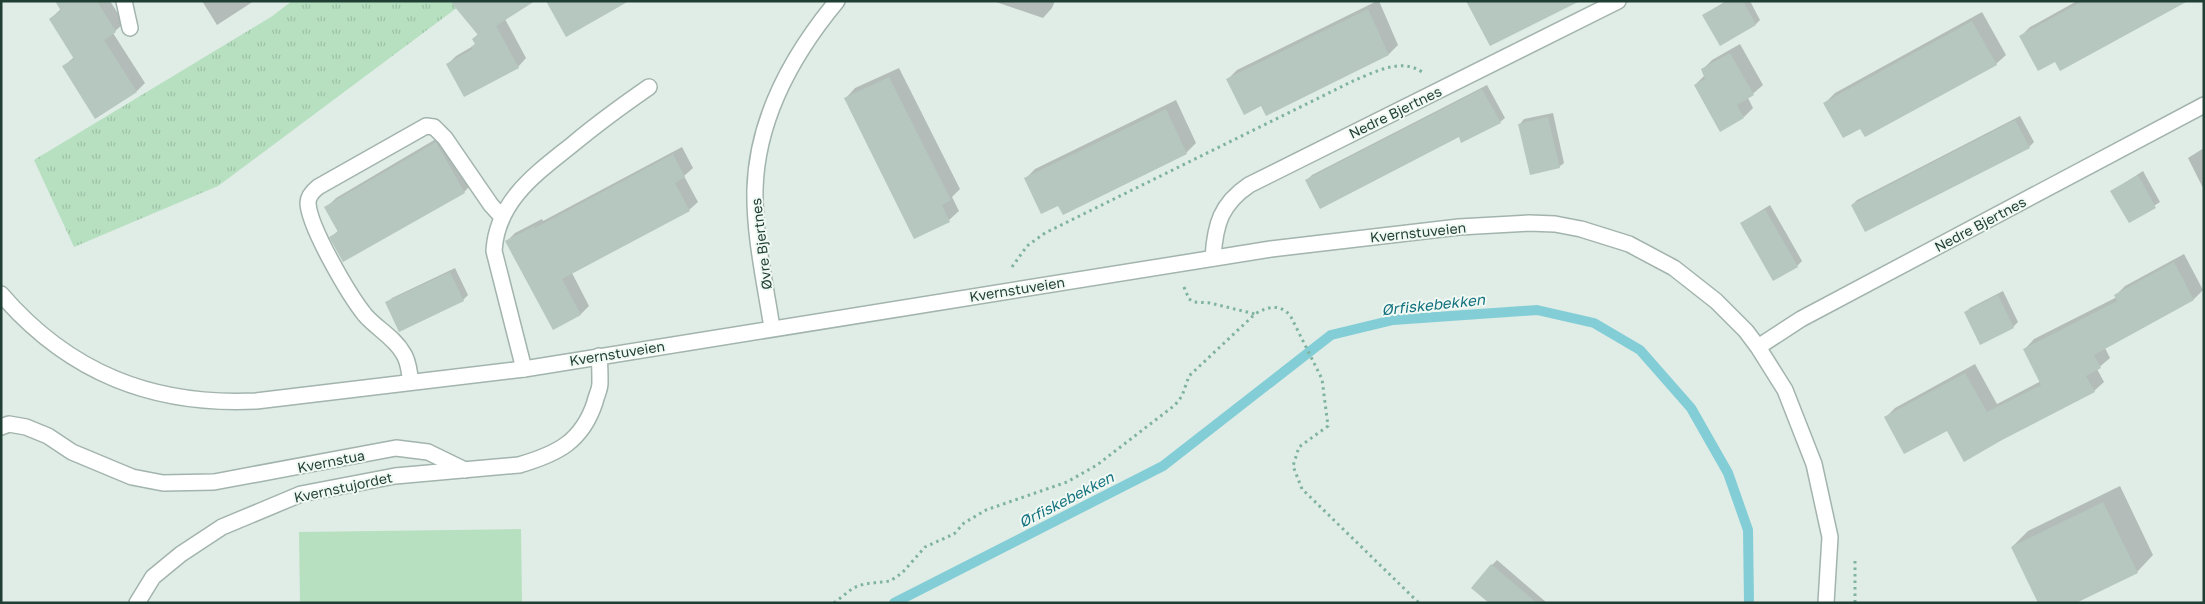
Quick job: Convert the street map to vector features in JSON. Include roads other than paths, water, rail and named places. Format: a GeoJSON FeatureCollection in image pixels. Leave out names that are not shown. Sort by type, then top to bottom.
{"type":"FeatureCollection","features":[{"type":"Feature","properties":{"kind":"street"},"geometry":{"type":"LineString","coordinates":[[124,1],[130,28]]}},
{"type":"Feature","properties":{"kind":"street","name":"Øvre Bjertnes"},"geometry":{"type":"LineString","coordinates":[[772,328],[757,227],[755,189],[759,155],[778,94],[793,64],[816,26],[837,1]]}},
{"type":"Feature","properties":{"kind":"street","name":"Nedre Bjertnes"},"geometry":{"type":"LineString","coordinates":[[1213,258],[1214,236],[1222,212],[1235,195],[1249,185],[1618,1]]}},
{"type":"Feature","properties":{"kind":"street"},"geometry":{"type":"LineString","coordinates":[[524,369],[514,322],[494,251],[495,233],[502,217],[527,182],[619,107],[649,87]]}},
{"type":"Feature","properties":{"kind":"street","name":"Nedre Bjertnes"},"geometry":{"type":"LineString","coordinates":[[1758,347],[1826,306],[2204,105]]}},
{"type":"Feature","properties":{"kind":"street"},"geometry":{"type":"LineString","coordinates":[[411,382],[404,353],[365,315],[346,288],[329,257],[311,215],[308,201],[311,194],[318,187],[426,126],[434,127],[445,138],[490,205],[502,217]]}},
{"type":"Feature","properties":{"kind":"street","name":"Kvernstuveien"},"geometry":{"type":"LineString","coordinates":[[1,294],[30,326],[54,346],[114,379],[166,395],[221,403],[256,401],[524,369],[1271,248],[1458,227],[1500,224],[1555,224],[1581,229],[1629,244],[1674,268],[1716,301],[1746,331],[1758,347],[1785,390],[1814,464],[1830,536],[1826,603]]}},
{"type":"Feature","properties":{"kind":"street"},"geometry":{"type":"LineString","coordinates":[[465,470],[519,465],[537,460],[566,446],[580,432],[591,414],[600,385],[599,356]]}},
{"type":"Feature","properties":{"kind":"street","name":"Kvernstua"},"geometry":{"type":"LineString","coordinates":[[1,427],[9,424],[26,427],[48,436],[72,452],[132,477],[164,483],[214,482],[396,448],[428,452],[465,470]]}},
{"type":"Feature","properties":{"kind":"street","name":"Kvernstujordet"},"geometry":{"type":"LineString","coordinates":[[137,603],[152,577],[181,554],[222,526],[301,494],[395,476],[465,470]]}},
{"type":"Feature","properties":{"kind":"waterway","name":"Ørfiskebekken"},"geometry":{"type":"LineString","coordinates":[[894,603],[1163,466],[1331,335],[1393,320],[1537,310],[1594,323],[1640,350],[1691,408],[1728,473],[1748,530],[1749,603]]}}]}
